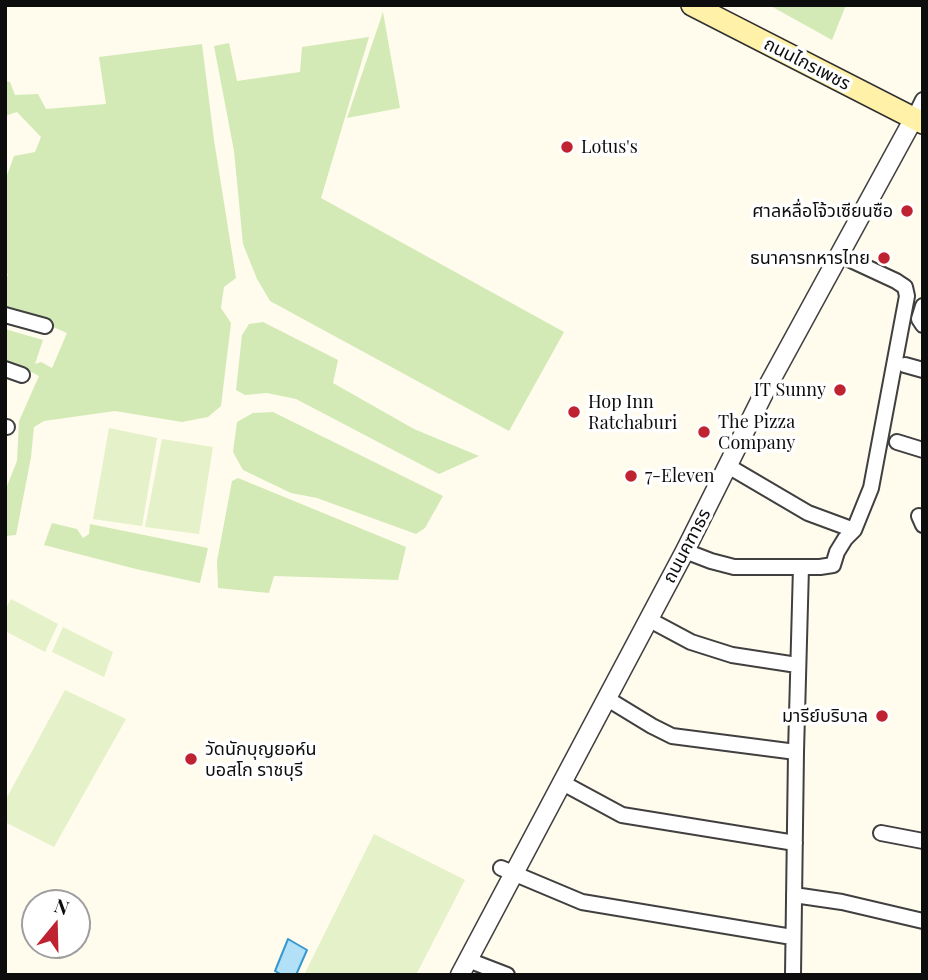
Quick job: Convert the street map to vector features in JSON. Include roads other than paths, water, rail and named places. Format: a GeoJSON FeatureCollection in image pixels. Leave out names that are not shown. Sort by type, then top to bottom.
{"type":"FeatureCollection","features":[{"type":"Feature","properties":{"kind":"main road","name":"ถนนไกรเพชร"},"geometry":{"type":"LineString","coordinates":[[692,5],[920,113]]}},
{"type":"Feature","properties":{"kind":"street","name":"ถนนคฑาธร"},"geometry":{"type":"LineString","coordinates":[[464,967],[507,871],[561,782],[685,551],[765,391],[920,113]]}},
{"type":"Feature","properties":{"kind":"street"},"geometry":{"type":"LineString","coordinates":[[685,551],[734,567],[833,565],[837,552],[854,530],[871,488],[907,296],[905,287],[896,281],[840,255]]}},
{"type":"Feature","properties":{"kind":"street"},"geometry":{"type":"LineString","coordinates":[[923,306],[919,319],[923,325]]}},
{"type":"Feature","properties":{"kind":"street"},"geometry":{"type":"LineString","coordinates":[[5,315],[45,326]]}},
{"type":"Feature","properties":{"kind":"street"},"geometry":{"type":"LineString","coordinates":[[905,365],[923,370]]}},
{"type":"Feature","properties":{"kind":"street"},"geometry":{"type":"LineString","coordinates":[[5,369],[22,375]]}},
{"type":"Feature","properties":{"kind":"street"},"geometry":{"type":"LineString","coordinates":[[897,442],[923,450]]}},
{"type":"Feature","properties":{"kind":"street"},"geometry":{"type":"LineString","coordinates":[[728,466],[808,513],[854,530]]}},
{"type":"Feature","properties":{"kind":"street"},"geometry":{"type":"LineString","coordinates":[[793,975],[801,567]]}},
{"type":"Feature","properties":{"kind":"street"},"geometry":{"type":"LineString","coordinates":[[648,619],[691,642],[711,649],[797,666]]}},
{"type":"Feature","properties":{"kind":"street"},"geometry":{"type":"LineString","coordinates":[[606,698],[671,736],[796,752]]}},
{"type":"Feature","properties":{"kind":"street"},"geometry":{"type":"LineString","coordinates":[[561,782],[622,815],[794,843]]}},
{"type":"Feature","properties":{"kind":"street"},"geometry":{"type":"LineString","coordinates":[[881,833],[923,841]]}},
{"type":"Feature","properties":{"kind":"street"},"geometry":{"type":"LineString","coordinates":[[507,871],[582,902],[792,936]]}},
{"type":"Feature","properties":{"kind":"street"},"geometry":{"type":"LineString","coordinates":[[794,895],[842,902],[923,921]]}},
{"type":"Feature","properties":{"kind":"street"},"geometry":{"type":"LineString","coordinates":[[464,967],[507,975]]}},
{"type":"Feature","properties":{"kind":"water"},"geometry":{"type":"Polygon","coordinates":[[[288,939],[307,950],[296,975],[282,975],[275,971],[288,939]]]}},
{"type":"Feature","properties":{"kind":"place","name":"Lotus's"},"geometry":{"type":"Point","coordinates":[567,147]}},
{"type":"Feature","properties":{"kind":"place","name":"ศาลหลื่อโจ้วเซียนซือ"},"geometry":{"type":"Point","coordinates":[907,211]}},
{"type":"Feature","properties":{"kind":"place","name":"ธนาคารทหารไทย"},"geometry":{"type":"Point","coordinates":[884,258]}},
{"type":"Feature","properties":{"kind":"place","name":"IT Sunny"},"geometry":{"type":"Point","coordinates":[840,390]}},
{"type":"Feature","properties":{"kind":"place","name":"Hop Inn Ratchaburi"},"geometry":{"type":"Point","coordinates":[574,412]}},
{"type":"Feature","properties":{"kind":"place","name":"The Pizza Company"},"geometry":{"type":"Point","coordinates":[704,432]}},
{"type":"Feature","properties":{"kind":"place","name":"7-Eleven"},"geometry":{"type":"Point","coordinates":[631,476]}},
{"type":"Feature","properties":{"kind":"place","name":"มารีย์บริบาล"},"geometry":{"type":"Point","coordinates":[882,716]}},
{"type":"Feature","properties":{"kind":"place","name":"วัดนักบุญยอห์น บอสโก ราชบุรี"},"geometry":{"type":"Point","coordinates":[191,759]}}]}
